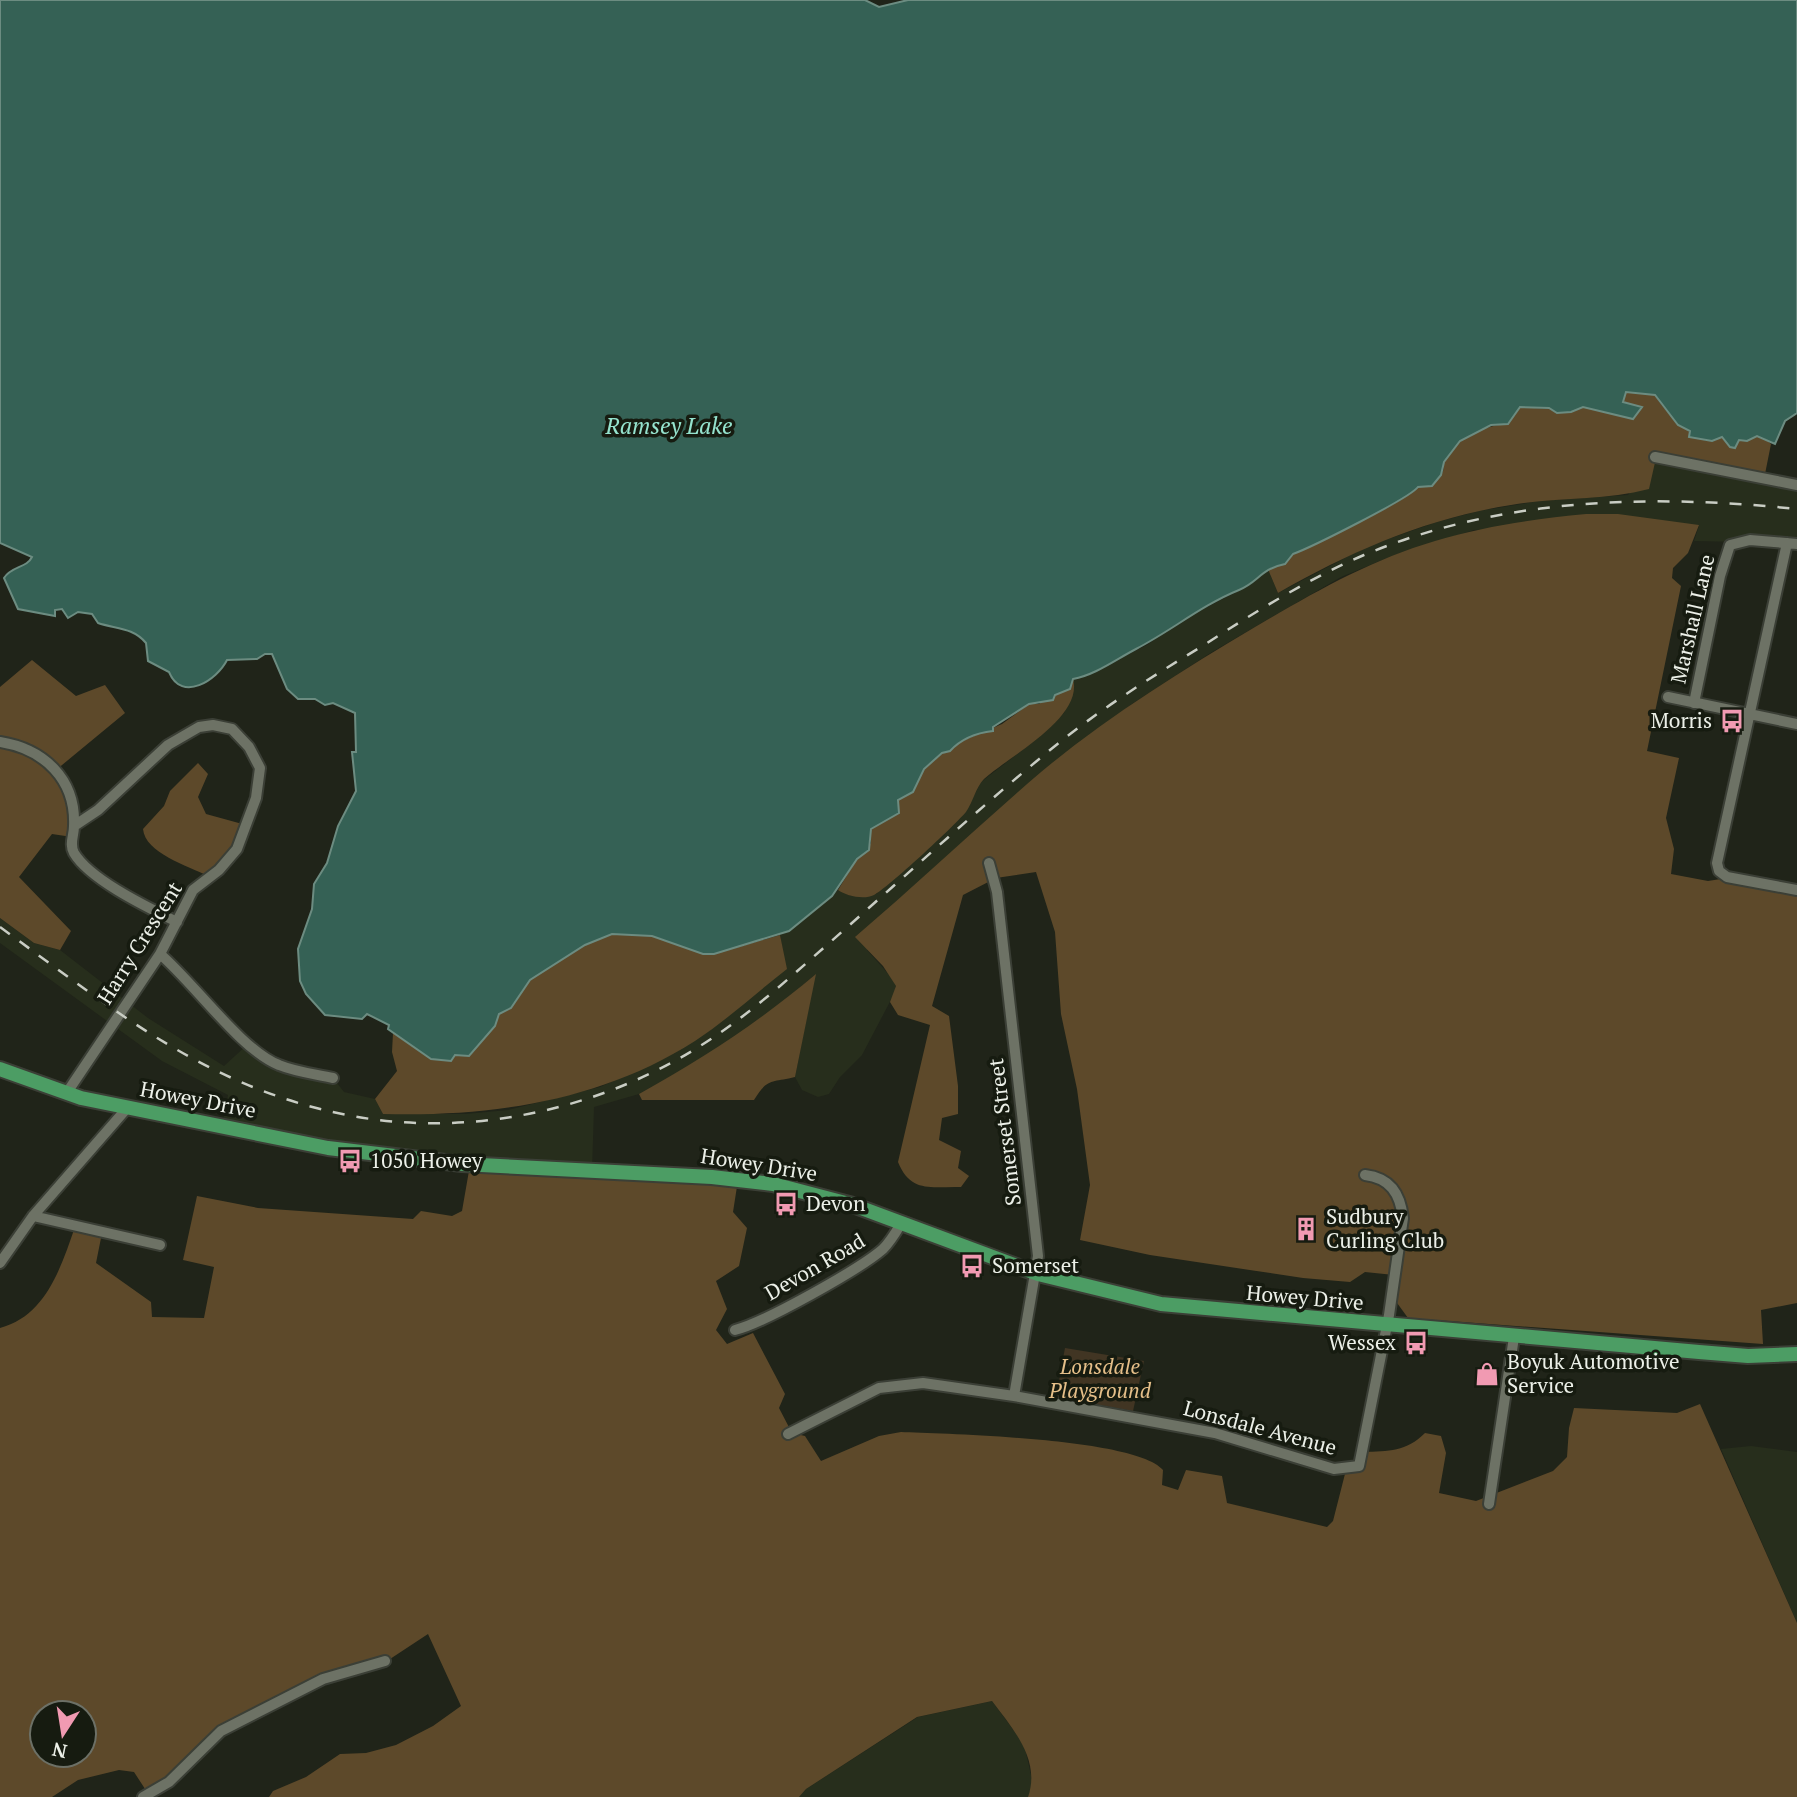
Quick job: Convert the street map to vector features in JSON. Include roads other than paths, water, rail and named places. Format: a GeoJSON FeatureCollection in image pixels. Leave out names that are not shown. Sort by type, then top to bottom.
{"type":"FeatureCollection","features":[{"type":"Feature","properties":{"kind":"main road","name":"Howey Drive"},"geometry":{"type":"LineString","coordinates":[[0,1069],[66,1094],[372,1154],[483,1166],[755,1181],[834,1199],[1038,1274],[1172,1306],[1748,1356],[1797,1354]]}},
{"type":"Feature","properties":{"kind":"street"},"geometry":{"type":"LineString","coordinates":[[1655,457],[1797,485]]}},
{"type":"Feature","properties":{"kind":"street","name":"Marshall Lane"},"geometry":{"type":"LineString","coordinates":[[1694,703],[1720,576],[1730,545],[1749,540],[1792,543]]}},
{"type":"Feature","properties":{"kind":"street"},"geometry":{"type":"LineString","coordinates":[[1792,543],[1717,863],[1719,871],[1727,877],[1797,890]]}},
{"type":"Feature","properties":{"kind":"street"},"geometry":{"type":"LineString","coordinates":[[1668,697],[1797,724]]}},
{"type":"Feature","properties":{"kind":"street","name":"Harry Crescent"},"geometry":{"type":"LineString","coordinates":[[66,1094],[160,954],[193,890],[232,857],[247,826],[260,781],[260,768],[241,737],[222,726],[199,727],[187,732],[147,763],[84,821],[74,825]]}},
{"type":"Feature","properties":{"kind":"street"},"geometry":{"type":"LineString","coordinates":[[0,742],[27,748],[55,767],[64,781],[74,825],[73,851],[86,865],[117,888],[177,922]]}},
{"type":"Feature","properties":{"kind":"street","name":"Somerset Street"},"geometry":{"type":"LineString","coordinates":[[989,863],[997,892],[1038,1245],[1038,1274],[1014,1396]]}},
{"type":"Feature","properties":{"kind":"street"},"geometry":{"type":"LineString","coordinates":[[160,954],[187,977],[261,1055],[278,1065],[333,1078]]}},
{"type":"Feature","properties":{"kind":"street"},"geometry":{"type":"LineString","coordinates":[[0,1263],[33,1216],[128,1107]]}},
{"type":"Feature","properties":{"kind":"street"},"geometry":{"type":"LineString","coordinates":[[1365,1175],[1381,1177],[1390,1183],[1401,1203],[1403,1218],[1386,1326]]}},
{"type":"Feature","properties":{"kind":"street"},"geometry":{"type":"LineString","coordinates":[[33,1216],[160,1245]]}},
{"type":"Feature","properties":{"kind":"street","name":"Devon Road"},"geometry":{"type":"LineString","coordinates":[[735,1330],[772,1314],[873,1256],[888,1244],[902,1222]]}},
{"type":"Feature","properties":{"kind":"street","name":"Lonsdale Avenue"},"geometry":{"type":"LineString","coordinates":[[788,1434],[858,1397],[900,1384],[923,1382],[1215,1433],[1334,1469],[1359,1466],[1386,1326]]}},
{"type":"Feature","properties":{"kind":"street"},"geometry":{"type":"LineString","coordinates":[[1489,1504],[1514,1337]]}},
{"type":"Feature","properties":{"kind":"street"},"geometry":{"type":"LineString","coordinates":[[143,1797],[169,1782],[221,1731],[323,1679],[386,1661]]}},
{"type":"Feature","properties":{"kind":"water","name":"Ramsey Lake"},"geometry":{"type":"Polygon","coordinates":[[[0,0],[865,0],[879,7],[908,0],[1797,0],[1797,413],[1785,421],[1775,444],[1757,436],[1747,441],[1739,440],[1735,448],[1730,447],[1722,437],[1712,441],[1689,437],[1690,431],[1678,425],[1655,395],[1626,392],[1623,402],[1642,407],[1633,419],[1583,407],[1571,412],[1557,413],[1549,408],[1520,407],[1508,424],[1491,425],[1460,441],[1444,462],[1441,475],[1432,486],[1418,487],[1339,533],[1293,554],[1285,564],[1270,569],[1246,587],[1212,603],[1097,671],[1073,679],[1070,689],[1055,695],[1053,700],[1029,704],[993,727],[993,731],[969,737],[950,751],[942,753],[924,769],[913,792],[898,800],[899,813],[871,829],[869,850],[857,859],[832,896],[789,931],[714,954],[703,954],[652,936],[612,934],[585,945],[530,980],[511,1008],[499,1014],[495,1026],[469,1056],[455,1055],[451,1061],[431,1059],[388,1029],[389,1025],[367,1014],[362,1019],[325,1015],[306,994],[300,981],[298,949],[312,909],[314,884],[327,863],[338,826],[356,791],[352,752],[356,752],[355,713],[333,703],[325,705],[315,699],[298,699],[287,689],[272,654],[265,654],[257,659],[227,660],[208,681],[190,687],[182,686],[169,672],[148,661],[146,643],[135,634],[98,623],[92,614],[78,612],[68,618],[62,609],[55,610],[55,616],[18,609],[4,578],[32,557],[0,543],[0,0]]]}},
{"type":"Feature","properties":{"kind":"railway"},"geometry":{"type":"LineString","coordinates":[[0,927],[122,1015],[163,1041],[205,1065],[296,1102],[347,1115],[436,1123],[481,1121],[569,1104],[612,1090],[653,1072],[692,1051],[746,1014],[989,801],[1082,725],[1243,620],[1343,564],[1416,536],[1469,521],[1523,511],[1632,502],[1742,504],[1797,509]]}},
{"type":"Feature","properties":{"kind":"place","name":"Morris"},"geometry":{"type":"Point","coordinates":[1732,721]}},
{"type":"Feature","properties":{"kind":"place","name":"1050 Howey"},"geometry":{"type":"Point","coordinates":[350,1161]}},
{"type":"Feature","properties":{"kind":"place","name":"Devon"},"geometry":{"type":"Point","coordinates":[786,1204]}},
{"type":"Feature","properties":{"kind":"place","name":"Sudbury Curling Club"},"geometry":{"type":"Point","coordinates":[1306,1229]}},
{"type":"Feature","properties":{"kind":"place","name":"Somerset"},"geometry":{"type":"Point","coordinates":[972,1266]}},
{"type":"Feature","properties":{"kind":"place","name":"Wessex"},"geometry":{"type":"Point","coordinates":[1416,1343]}},
{"type":"Feature","properties":{"kind":"place","name":"Boyuk Automotive Service"},"geometry":{"type":"Point","coordinates":[1487,1374]}},
{"type":"Feature","properties":{"kind":"park label","name":"Lonsdale Playground"},"geometry":{"type":"Point","coordinates":[1100,1379]}}]}
